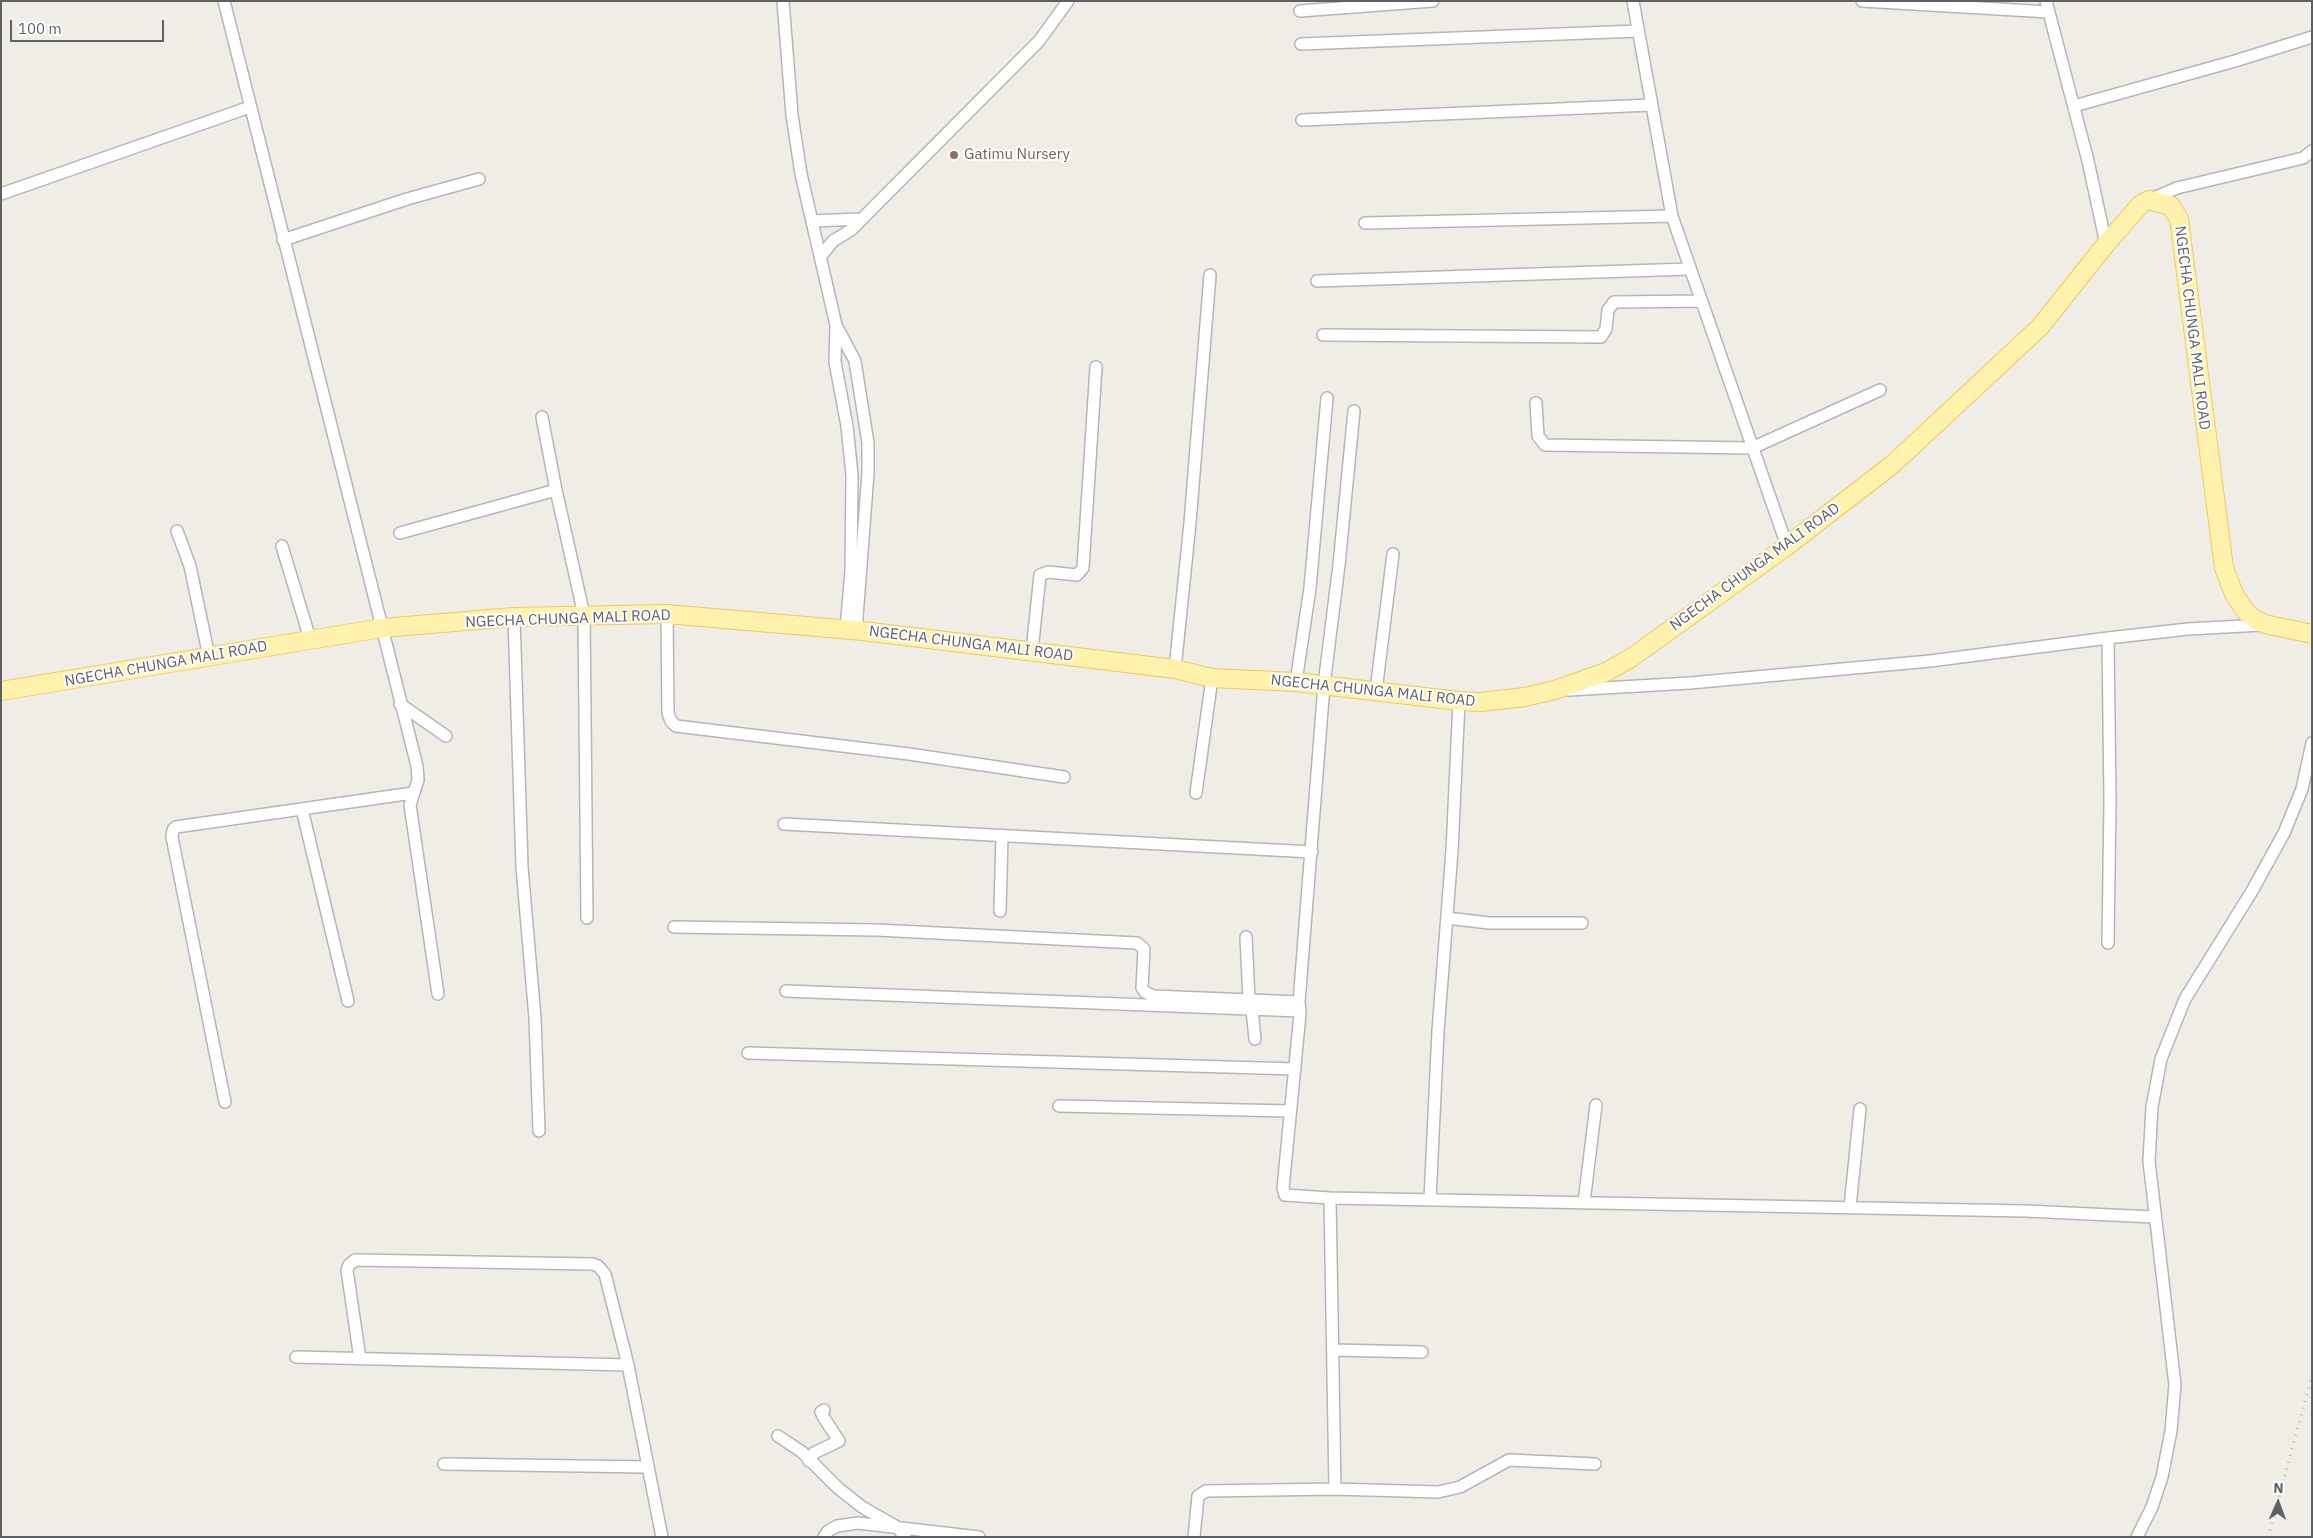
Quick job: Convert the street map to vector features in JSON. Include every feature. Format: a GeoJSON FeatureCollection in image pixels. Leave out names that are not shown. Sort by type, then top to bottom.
{"type":"FeatureCollection","features":[{"type":"Feature","properties":{"kind":"main road","name":"NGECHA CHUNGA MALI ROAD"},"geometry":{"type":"LineString","coordinates":[[2,688],[209,657],[382,628],[514,618],[666,614],[851,630],[1032,651],[1175,668],[1212,678],[1296,682],[1459,701],[1481,702],[1526,697],[1555,690],[1606,672],[1631,658],[1787,546],[1893,464],[2040,327],[2106,244],[2141,204],[2149,200],[2171,206],[2178,219],[2224,568],[2234,594],[2246,612],[2265,624],[2312,634]]}},
{"type":"Feature","properties":{"kind":"street"},"geometry":{"type":"LineString","coordinates":[[224,1],[417,766],[418,780],[410,805],[438,994]]}},
{"type":"Feature","properties":{"kind":"street"},"geometry":{"type":"LineString","coordinates":[[783,1],[792,115],[801,174],[836,325],[855,361],[868,443],[868,473],[851,630]]}},
{"type":"Feature","properties":{"kind":"street"},"geometry":{"type":"LineString","coordinates":[[820,257],[833,241],[851,230],[1039,41],[1068,1]]}},
{"type":"Feature","properties":{"kind":"street"},"geometry":{"type":"LineString","coordinates":[[1300,11],[1433,1]]}},
{"type":"Feature","properties":{"kind":"street"},"geometry":{"type":"LineString","coordinates":[[1633,1],[1672,216],[1787,546]]}},
{"type":"Feature","properties":{"kind":"street"},"geometry":{"type":"LineString","coordinates":[[1862,1],[2047,7],[2074,106],[2106,244]]}},
{"type":"Feature","properties":{"kind":"street"},"geometry":{"type":"LineString","coordinates":[[1302,44],[1638,31]]}},
{"type":"Feature","properties":{"kind":"street"},"geometry":{"type":"LineString","coordinates":[[2074,106],[2235,61],[2312,37]]}},
{"type":"Feature","properties":{"kind":"street"},"geometry":{"type":"LineString","coordinates":[[1302,120],[1651,104]]}},
{"type":"Feature","properties":{"kind":"street"},"geometry":{"type":"LineString","coordinates":[[1,194],[250,107]]}},
{"type":"Feature","properties":{"kind":"street"},"geometry":{"type":"LineString","coordinates":[[2149,200],[2177,188],[2303,158],[2312,151]]}},
{"type":"Feature","properties":{"kind":"street"},"geometry":{"type":"LineString","coordinates":[[283,240],[407,199],[479,179]]}},
{"type":"Feature","properties":{"kind":"street"},"geometry":{"type":"LineString","coordinates":[[1365,223],[1672,216]]}},
{"type":"Feature","properties":{"kind":"street"},"geometry":{"type":"LineString","coordinates":[[812,221],[861,219]]}},
{"type":"Feature","properties":{"kind":"street"},"geometry":{"type":"LineString","coordinates":[[1317,281],[1690,270]]}},
{"type":"Feature","properties":{"kind":"street"},"geometry":{"type":"LineString","coordinates":[[1175,668],[1190,523],[1210,275]]}},
{"type":"Feature","properties":{"kind":"street"},"geometry":{"type":"LineString","coordinates":[[1322,335],[1601,337],[1606,329],[1608,310],[1614,302],[1701,301]]}},
{"type":"Feature","properties":{"kind":"street"},"geometry":{"type":"LineString","coordinates":[[836,325],[835,362],[847,426],[852,475],[851,630]]}},
{"type":"Feature","properties":{"kind":"street"},"geometry":{"type":"LineString","coordinates":[[1032,651],[1040,575],[1048,572],[1077,574],[1083,568],[1096,367]]}},
{"type":"Feature","properties":{"kind":"street"},"geometry":{"type":"LineString","coordinates":[[1536,403],[1538,436],[1544,445],[1752,448],[1880,390]]}},
{"type":"Feature","properties":{"kind":"street"},"geometry":{"type":"LineString","coordinates":[[1296,682],[1310,588],[1327,398]]}},
{"type":"Feature","properties":{"kind":"street"},"geometry":{"type":"LineString","coordinates":[[1354,411],[1339,564],[1324,685],[1295,1069],[1283,1192],[1288,1196],[1330,1198],[2026,1211],[2154,1217]]}},
{"type":"Feature","properties":{"kind":"street"},"geometry":{"type":"LineString","coordinates":[[542,417],[584,615],[587,918]]}},
{"type":"Feature","properties":{"kind":"street"},"geometry":{"type":"LineString","coordinates":[[400,533],[556,490]]}},
{"type":"Feature","properties":{"kind":"street"},"geometry":{"type":"LineString","coordinates":[[177,531],[190,566],[209,657]]}},
{"type":"Feature","properties":{"kind":"street"},"geometry":{"type":"LineString","coordinates":[[282,546],[310,639]]}},
{"type":"Feature","properties":{"kind":"street"},"geometry":{"type":"LineString","coordinates":[[1376,691],[1393,554]]}},
{"type":"Feature","properties":{"kind":"street"},"geometry":{"type":"LineString","coordinates":[[666,614],[668,713],[671,721],[676,726],[909,754],[1064,776]]}},
{"type":"Feature","properties":{"kind":"street"},"geometry":{"type":"LineString","coordinates":[[514,618],[522,867],[535,1018],[539,1131]]}},
{"type":"Feature","properties":{"kind":"street"},"geometry":{"type":"LineString","coordinates":[[1555,690],[1690,683],[1930,661],[2188,629],[2265,624]]}},
{"type":"Feature","properties":{"kind":"street"},"geometry":{"type":"LineString","coordinates":[[2108,638],[2110,801],[2108,943]]}},
{"type":"Feature","properties":{"kind":"street"},"geometry":{"type":"LineString","coordinates":[[1196,793],[1212,678]]}},
{"type":"Feature","properties":{"kind":"street"},"geometry":{"type":"LineString","coordinates":[[1430,1199],[1438,1031],[1447,918],[1459,701]]}},
{"type":"Feature","properties":{"kind":"street"},"geometry":{"type":"LineString","coordinates":[[400,704],[446,736]]}},
{"type":"Feature","properties":{"kind":"street"},"geometry":{"type":"LineString","coordinates":[[2137,1537],[2152,1507],[2162,1477],[2171,1431],[2174,1385],[2149,1161],[2150,1134],[2161,1059],[2185,999],[2252,891],[2284,833],[2302,789],[2312,743]]}},
{"type":"Feature","properties":{"kind":"street"},"geometry":{"type":"LineString","coordinates":[[225,1102],[172,837],[173,830],[176,827],[413,794]]}},
{"type":"Feature","properties":{"kind":"street"},"geometry":{"type":"LineString","coordinates":[[302,809],[348,1001]]}},
{"type":"Feature","properties":{"kind":"street"},"geometry":{"type":"LineString","coordinates":[[784,824],[1312,852]]}},
{"type":"Feature","properties":{"kind":"street"},"geometry":{"type":"LineString","coordinates":[[1000,911],[1002,836]]}},
{"type":"Feature","properties":{"kind":"street"},"geometry":{"type":"LineString","coordinates":[[1447,918],[1489,923],[1582,923]]}},
{"type":"Feature","properties":{"kind":"street"},"geometry":{"type":"LineString","coordinates":[[674,927],[877,930],[1137,943],[1144,949],[1142,988],[1145,992],[1165,997],[1250,1005]]}},
{"type":"Feature","properties":{"kind":"street"},"geometry":{"type":"LineString","coordinates":[[1246,937],[1250,1005],[1255,1038]]}},
{"type":"Feature","properties":{"kind":"street"},"geometry":{"type":"LineString","coordinates":[[786,991],[1300,1006]]}},
{"type":"Feature","properties":{"kind":"street"},"geometry":{"type":"LineString","coordinates":[[748,1053],[1295,1069]]}},
{"type":"Feature","properties":{"kind":"street"},"geometry":{"type":"LineString","coordinates":[[1584,1202],[1596,1105]]}},
{"type":"Feature","properties":{"kind":"street"},"geometry":{"type":"LineString","coordinates":[[1059,1106],[1290,1111]]}},
{"type":"Feature","properties":{"kind":"street"},"geometry":{"type":"LineString","coordinates":[[1850,1208],[1860,1109]]}},
{"type":"Feature","properties":{"kind":"street"},"geometry":{"type":"LineString","coordinates":[[1330,1198],[1335,1489]]}},
{"type":"Feature","properties":{"kind":"street"},"geometry":{"type":"LineString","coordinates":[[360,1359],[348,1270],[349,1265],[355,1260],[593,1264],[605,1274],[628,1365],[662,1537]]}},
{"type":"Feature","properties":{"kind":"street"},"geometry":{"type":"LineString","coordinates":[[1332,1350],[1422,1352]]}},
{"type":"Feature","properties":{"kind":"street"},"geometry":{"type":"LineString","coordinates":[[296,1357],[628,1365]]}},
{"type":"Feature","properties":{"kind":"street"},"geometry":{"type":"LineString","coordinates":[[809,1461],[814,1453],[839,1442],[821,1412],[824,1410]]}},
{"type":"Feature","properties":{"kind":"street"},"geometry":{"type":"LineString","coordinates":[[778,1436],[802,1452],[809,1461],[862,1507],[897,1527],[904,1537]]}},
{"type":"Feature","properties":{"kind":"street"},"geometry":{"type":"LineString","coordinates":[[1194,1537],[1198,1496],[1206,1491],[1335,1489],[1438,1492],[1460,1487],[1509,1460],[1595,1464]]}},
{"type":"Feature","properties":{"kind":"street"},"geometry":{"type":"LineString","coordinates":[[444,1464],[648,1467]]}},
{"type":"Feature","properties":{"kind":"street"},"geometry":{"type":"LineString","coordinates":[[824,1537],[828,1531],[837,1526],[851,1524],[897,1527],[979,1537]]}},
{"type":"Feature","properties":{"kind":"railway"},"geometry":{"type":"LineString","coordinates":[[2268,1537],[2312,1376]]}},
{"type":"Feature","properties":{"kind":"place","name":"Gatimu Nursery"},"geometry":{"type":"Point","coordinates":[954,155]}}]}
